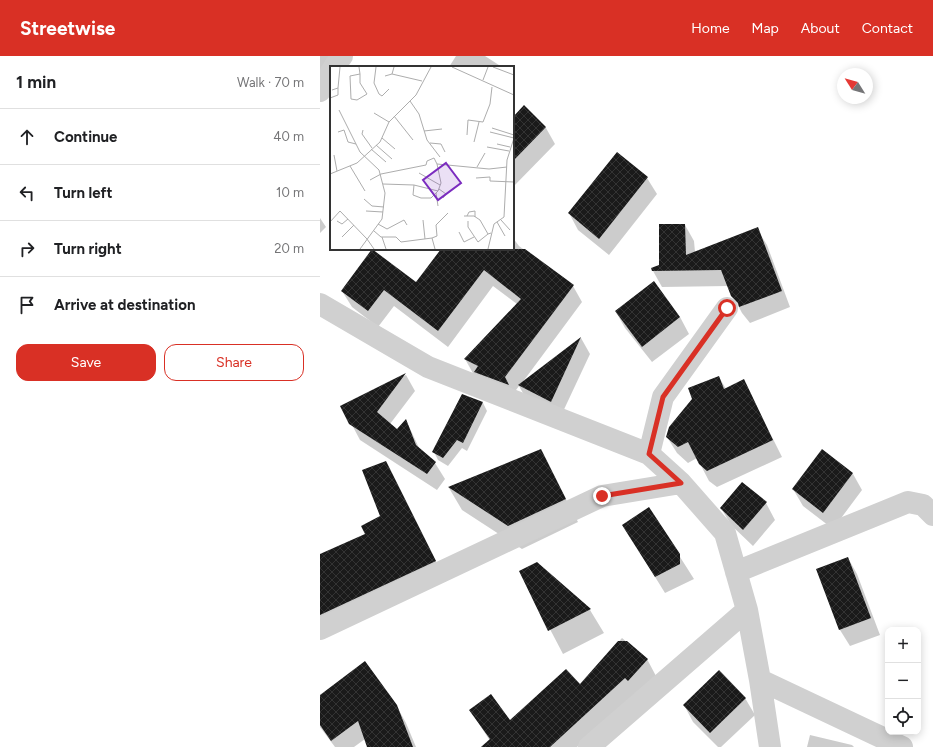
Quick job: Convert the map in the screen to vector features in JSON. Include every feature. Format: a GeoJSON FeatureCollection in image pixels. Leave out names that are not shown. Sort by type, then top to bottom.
{"type":"FeatureCollection","features":[{"type":"Feature","properties":{"kind":"street"},"geometry":{"type":"LineString","coordinates":[[335,66],[342,56]]}},
{"type":"Feature","properties":{"kind":"street"},"geometry":{"type":"LineString","coordinates":[[320,91],[330,74]]}},
{"type":"Feature","properties":{"kind":"street"},"geometry":{"type":"LineString","coordinates":[[320,304],[428,367],[649,454],[681,483],[725,533],[747,610],[760,680],[770,747]]}},
{"type":"Feature","properties":{"kind":"street"},"geometry":{"type":"LineString","coordinates":[[649,454],[663,397],[727,308]]}},
{"type":"Feature","properties":{"kind":"street"},"geometry":{"type":"LineString","coordinates":[[320,629],[602,496],[681,483]]}},
{"type":"Feature","properties":{"kind":"street"},"geometry":{"type":"LineString","coordinates":[[736,572],[908,502],[923,505],[933,515]]}},
{"type":"Feature","properties":{"kind":"street"},"geometry":{"type":"LineString","coordinates":[[595,746],[747,610]]}},
{"type":"Feature","properties":{"kind":"street"},"geometry":{"type":"LineString","coordinates":[[760,680],[902,747]]}},
{"type":"Feature","properties":{"kind":"building"},"geometry":{"type":"Polygon","coordinates":[[[524,105],[546,127],[514,160],[514,116],[524,105]]]}},
{"type":"Feature","properties":{"kind":"building"},"geometry":{"type":"Polygon","coordinates":[[[617,152],[648,177],[599,239],[568,213],[617,152]]]}},
{"type":"Feature","properties":{"kind":"building"},"geometry":{"type":"Polygon","coordinates":[[[659,224],[685,224],[686,255],[758,227],[782,291],[739,307],[738,303],[731,296],[721,270],[652,271],[651,268],[659,265],[659,224]]]}},
{"type":"Feature","properties":{"kind":"building"},"geometry":{"type":"Polygon","coordinates":[[[525,249],[574,285],[505,377],[509,385],[474,372],[478,366],[464,359],[521,299],[484,270],[438,331],[384,290],[368,311],[341,291],[371,250],[373,250],[416,282],[440,250],[525,249]]]}},
{"type":"Feature","properties":{"kind":"building"},"geometry":{"type":"Polygon","coordinates":[[[654,281],[680,317],[642,347],[615,311],[654,281]]]}},
{"type":"Feature","properties":{"kind":"building"},"geometry":{"type":"Polygon","coordinates":[[[581,337],[551,402],[518,385],[581,337]]]}},
{"type":"Feature","properties":{"kind":"building"},"geometry":{"type":"Polygon","coordinates":[[[406,373],[377,412],[397,429],[406,419],[416,445],[436,462],[427,474],[349,424],[340,406],[406,373]]]}},
{"type":"Feature","properties":{"kind":"building"},"geometry":{"type":"Polygon","coordinates":[[[719,376],[724,389],[744,379],[773,440],[707,471],[699,464],[688,442],[678,447],[666,437],[669,427],[692,399],[688,388],[719,376]]]}},
{"type":"Feature","properties":{"kind":"building"},"geometry":{"type":"Polygon","coordinates":[[[462,394],[483,402],[463,443],[457,440],[443,458],[432,452],[462,394]]]}},
{"type":"Feature","properties":{"kind":"building"},"geometry":{"type":"Polygon","coordinates":[[[541,449],[566,499],[508,526],[448,487],[541,449]]]}},
{"type":"Feature","properties":{"kind":"building"},"geometry":{"type":"Polygon","coordinates":[[[822,449],[853,473],[823,513],[792,489],[822,449]]]}},
{"type":"Feature","properties":{"kind":"building"},"geometry":{"type":"Polygon","coordinates":[[[386,461],[436,561],[320,615],[320,554],[365,534],[361,526],[380,516],[362,470],[386,461]]]}},
{"type":"Feature","properties":{"kind":"building"},"geometry":{"type":"Polygon","coordinates":[[[742,482],[767,502],[743,530],[720,508],[742,482]]]}},
{"type":"Feature","properties":{"kind":"building"},"geometry":{"type":"Polygon","coordinates":[[[649,507],[680,554],[680,564],[655,577],[622,525],[649,507]]]}},
{"type":"Feature","properties":{"kind":"building"},"geometry":{"type":"Polygon","coordinates":[[[848,557],[871,618],[839,630],[816,569],[848,557]]]}},
{"type":"Feature","properties":{"kind":"building"},"geometry":{"type":"Polygon","coordinates":[[[537,562],[591,609],[548,631],[519,571],[537,562]]]}},
{"type":"Feature","properties":{"kind":"building"},"geometry":{"type":"Polygon","coordinates":[[[618,641],[627,641],[648,659],[628,681],[625,678],[550,747],[481,747],[490,739],[469,710],[491,694],[510,720],[566,669],[580,684],[618,641]]]}},
{"type":"Feature","properties":{"kind":"building"},"geometry":{"type":"Polygon","coordinates":[[[365,661],[397,705],[413,747],[367,747],[358,721],[331,741],[320,725],[320,695],[365,661]]]}},
{"type":"Feature","properties":{"kind":"building"},"geometry":{"type":"Polygon","coordinates":[[[719,670],[746,698],[710,733],[683,705],[719,670]]]}},
{"type":"Feature","properties":{"kind":"route"},"geometry":{"type":"LineString","coordinates":[[602,496],[681,483],[649,454],[663,397],[727,308]]}}]}
